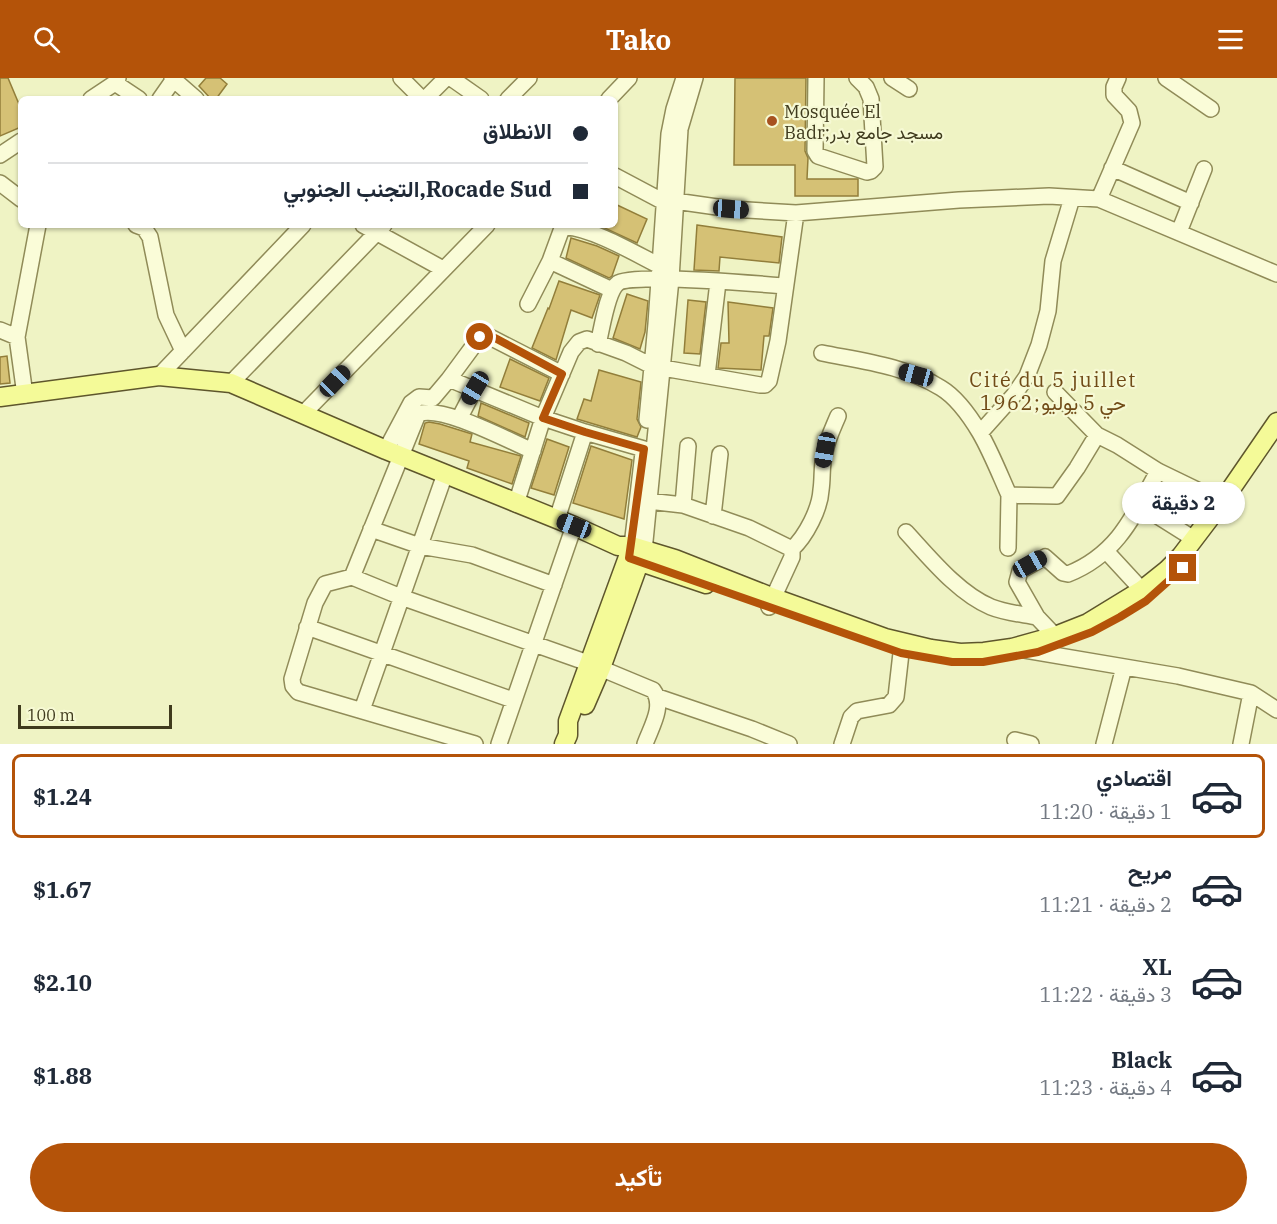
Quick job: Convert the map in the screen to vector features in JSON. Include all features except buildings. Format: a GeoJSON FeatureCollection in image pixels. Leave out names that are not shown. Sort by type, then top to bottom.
{"type":"FeatureCollection","features":[{"type":"Feature","properties":{"kind":"main road"},"geometry":{"type":"LineString","coordinates":[[0,397],[159,375],[231,383],[633,552],[901,653],[952,662],[983,662],[1038,652],[1092,632],[1146,601],[1196,556],[1277,441]]}},
{"type":"Feature","properties":{"kind":"main road"},"geometry":{"type":"LineString","coordinates":[[771,603],[908,644],[960,652],[984,652],[1012,648],[1055,636],[1088,623],[1142,590],[1167,570],[1222,502],[1277,422]]}},
{"type":"Feature","properties":{"kind":"main road"},"geometry":{"type":"LineString","coordinates":[[566,739],[575,728],[633,552]]}},
{"type":"Feature","properties":{"kind":"street"},"geometry":{"type":"LineString","coordinates":[[401,78],[421,96]]}},
{"type":"Feature","properties":{"kind":"street"},"geometry":{"type":"LineString","coordinates":[[427,96],[446,78]]}},
{"type":"Feature","properties":{"kind":"street"},"geometry":{"type":"LineString","coordinates":[[451,78],[477,96]]}},
{"type":"Feature","properties":{"kind":"street"},"geometry":{"type":"LineString","coordinates":[[511,96],[529,78]]}},
{"type":"Feature","properties":{"kind":"street"},"geometry":{"type":"LineString","coordinates":[[612,96],[629,78]]}},
{"type":"Feature","properties":{"kind":"street"},"geometry":{"type":"LineString","coordinates":[[670,202],[669,134],[684,78]]}},
{"type":"Feature","properties":{"kind":"street"},"geometry":{"type":"LineString","coordinates":[[633,552],[648,501],[670,202],[680,129],[695,78]]}},
{"type":"Feature","properties":{"kind":"street"},"geometry":{"type":"LineString","coordinates":[[816,78],[815,151],[824,159],[867,172],[875,167],[871,99],[866,87],[857,78]]}},
{"type":"Feature","properties":{"kind":"street"},"geometry":{"type":"LineString","coordinates":[[892,78],[909,89]]}},
{"type":"Feature","properties":{"kind":"street"},"geometry":{"type":"LineString","coordinates":[[1099,198],[1132,123],[1129,111],[1114,95],[1114,87],[1118,78]]}},
{"type":"Feature","properties":{"kind":"street"},"geometry":{"type":"LineString","coordinates":[[1166,78],[1211,109]]}},
{"type":"Feature","properties":{"kind":"street"},"geometry":{"type":"LineString","coordinates":[[162,96],[173,79],[193,96]]}},
{"type":"Feature","properties":{"kind":"street"},"geometry":{"type":"LineString","coordinates":[[95,96],[117,80],[136,96]]}},
{"type":"Feature","properties":{"kind":"street"},"geometry":{"type":"LineString","coordinates":[[0,155],[18,143]]}},
{"type":"Feature","properties":{"kind":"street"},"geometry":{"type":"LineString","coordinates":[[1112,168],[1191,203]]}},
{"type":"Feature","properties":{"kind":"street"},"geometry":{"type":"LineString","coordinates":[[1179,232],[1204,169]]}},
{"type":"Feature","properties":{"kind":"street"},"geometry":{"type":"LineString","coordinates":[[618,177],[670,202],[796,213],[959,200],[1049,196],[1099,198],[1276,271]]}},
{"type":"Feature","properties":{"kind":"street"},"geometry":{"type":"LineString","coordinates":[[0,183],[18,198]]}},
{"type":"Feature","properties":{"kind":"street"},"geometry":{"type":"LineString","coordinates":[[980,433],[1014,395],[1027,376],[1048,312],[1053,261],[1072,198]]}},
{"type":"Feature","properties":{"kind":"street"},"geometry":{"type":"LineString","coordinates":[[516,504],[543,418],[571,352],[579,342],[587,339],[658,367],[760,385],[765,385],[769,381],[778,341],[796,213]]}},
{"type":"Feature","properties":{"kind":"street"},"geometry":{"type":"LineString","coordinates":[[24,395],[17,337],[37,228]]}},
{"type":"Feature","properties":{"kind":"street"},"geometry":{"type":"LineString","coordinates":[[144,228],[150,237],[166,315],[183,351]]}},
{"type":"Feature","properties":{"kind":"street"},"geometry":{"type":"LineString","coordinates":[[159,375],[300,228]]}},
{"type":"Feature","properties":{"kind":"street"},"geometry":{"type":"LineString","coordinates":[[231,383],[374,228],[443,269]]}},
{"type":"Feature","properties":{"kind":"street"},"geometry":{"type":"LineString","coordinates":[[304,412],[484,228]]}},
{"type":"Feature","properties":{"kind":"street"},"geometry":{"type":"LineString","coordinates":[[528,304],[550,261],[561,231],[565,228]]}},
{"type":"Feature","properties":{"kind":"street"},"geometry":{"type":"LineString","coordinates":[[577,228],[663,275]]}},
{"type":"Feature","properties":{"kind":"street"},"geometry":{"type":"LineString","coordinates":[[550,261],[612,290]]}},
{"type":"Feature","properties":{"kind":"street"},"geometry":{"type":"LineString","coordinates":[[598,344],[612,290],[618,282],[626,279],[663,275],[718,282],[784,286]]}},
{"type":"Feature","properties":{"kind":"street"},"geometry":{"type":"LineString","coordinates":[[707,375],[718,282]]}},
{"type":"Feature","properties":{"kind":"street"},"geometry":{"type":"LineString","coordinates":[[0,330],[17,337]]}},
{"type":"Feature","properties":{"kind":"street"},"geometry":{"type":"LineString","coordinates":[[352,577],[371,529],[411,403],[419,398],[433,398],[480,337],[486,335],[562,374]]}},
{"type":"Feature","properties":{"kind":"street"},"geometry":{"type":"LineString","coordinates":[[822,352],[916,375],[942,388],[953,399],[980,433],[1009,495],[1008,548]]}},
{"type":"Feature","properties":{"kind":"street"},"geometry":{"type":"LineString","coordinates":[[633,552],[644,449],[658,367]]}},
{"type":"Feature","properties":{"kind":"street"},"geometry":{"type":"LineString","coordinates":[[449,379],[543,418],[644,449]]}},
{"type":"Feature","properties":{"kind":"street"},"geometry":{"type":"LineString","coordinates":[[459,419],[475,388]]}},
{"type":"Feature","properties":{"kind":"street"},"geometry":{"type":"LineString","coordinates":[[1055,392],[1097,435],[1158,471],[1222,502]]}},
{"type":"Feature","properties":{"kind":"street"},"geometry":{"type":"LineString","coordinates":[[394,452],[418,414],[425,411],[459,419],[533,451]]}},
{"type":"Feature","properties":{"kind":"street"},"geometry":{"type":"LineString","coordinates":[[771,603],[792,557],[792,549],[801,541],[810,524],[821,492],[821,470],[825,450],[838,416]]}},
{"type":"Feature","properties":{"kind":"street"},"geometry":{"type":"LineString","coordinates":[[499,744],[554,585],[585,432]]}},
{"type":"Feature","properties":{"kind":"street"},"geometry":{"type":"LineString","coordinates":[[1009,495],[1057,496],[1097,435]]}},
{"type":"Feature","properties":{"kind":"street"},"geometry":{"type":"LineString","coordinates":[[683,505],[688,446]]}},
{"type":"Feature","properties":{"kind":"street"},"geometry":{"type":"LineString","coordinates":[[713,516],[720,454]]}},
{"type":"Feature","properties":{"kind":"street"},"geometry":{"type":"LineString","coordinates":[[1055,636],[1037,617],[1017,582],[1020,571],[1045,557],[1063,573],[1068,574],[1095,560],[1124,532],[1158,471]]}},
{"type":"Feature","properties":{"kind":"street"},"geometry":{"type":"LineString","coordinates":[[362,710],[446,474]]}},
{"type":"Feature","properties":{"kind":"street"},"geometry":{"type":"LineString","coordinates":[[648,501],[683,505],[749,528],[792,549]]}},
{"type":"Feature","properties":{"kind":"street"},"geometry":{"type":"LineString","coordinates":[[1140,505],[1194,539]]}},
{"type":"Feature","properties":{"kind":"street"},"geometry":{"type":"LineString","coordinates":[[371,529],[420,546],[472,555],[554,585]]}},
{"type":"Feature","properties":{"kind":"street"},"geometry":{"type":"LineString","coordinates":[[906,532],[938,568],[989,606],[1010,613],[1037,617]]}},
{"type":"Feature","properties":{"kind":"street"},"geometry":{"type":"LineString","coordinates":[[1106,551],[1142,590]]}},
{"type":"Feature","properties":{"kind":"street"},"geometry":{"type":"LineString","coordinates":[[475,744],[297,692],[292,679],[307,627],[325,584],[352,577],[401,597],[594,665],[653,690],[658,697],[789,744]]}},
{"type":"Feature","properties":{"kind":"street"},"geometry":{"type":"LineString","coordinates":[[307,627],[513,700]]}},
{"type":"Feature","properties":{"kind":"street"},"geometry":{"type":"LineString","coordinates":[[1012,648],[1178,676],[1251,693],[1277,710]]}},
{"type":"Feature","properties":{"kind":"street"},"geometry":{"type":"LineString","coordinates":[[842,744],[851,717],[856,711],[889,705],[896,697],[901,653]]}},
{"type":"Feature","properties":{"kind":"street"},"geometry":{"type":"LineString","coordinates":[[1104,744],[1124,667]]}},
{"type":"Feature","properties":{"kind":"street"},"geometry":{"type":"LineString","coordinates":[[1241,744],[1251,693]]}},
{"type":"Feature","properties":{"kind":"street"},"geometry":{"type":"LineString","coordinates":[[645,744],[657,713],[658,697]]}},
{"type":"Feature","properties":{"kind":"street"},"geometry":{"type":"LineString","coordinates":[[1015,740],[1031,744]]}},
{"type":"Feature","properties":{"kind":"place","name":"Mosquée El Badr;مسجد جامع بدر"},"geometry":{"type":"Point","coordinates":[772,121]}},
{"type":"Feature","properties":{"kind":"district","name":"Cité du 5 juillet 1962;حي 5 يوليو"},"geometry":{"type":"Point","coordinates":[1053,390]}},
{"type":"Feature","properties":{"kind":"route"},"geometry":{"type":"LineString","coordinates":[[480,337],[486,335],[495,338],[562,374],[543,418],[644,449],[629,558],[901,653],[952,662],[983,662],[1038,652],[1092,632],[1120,617],[1146,601],[1183,568]]}}]}
